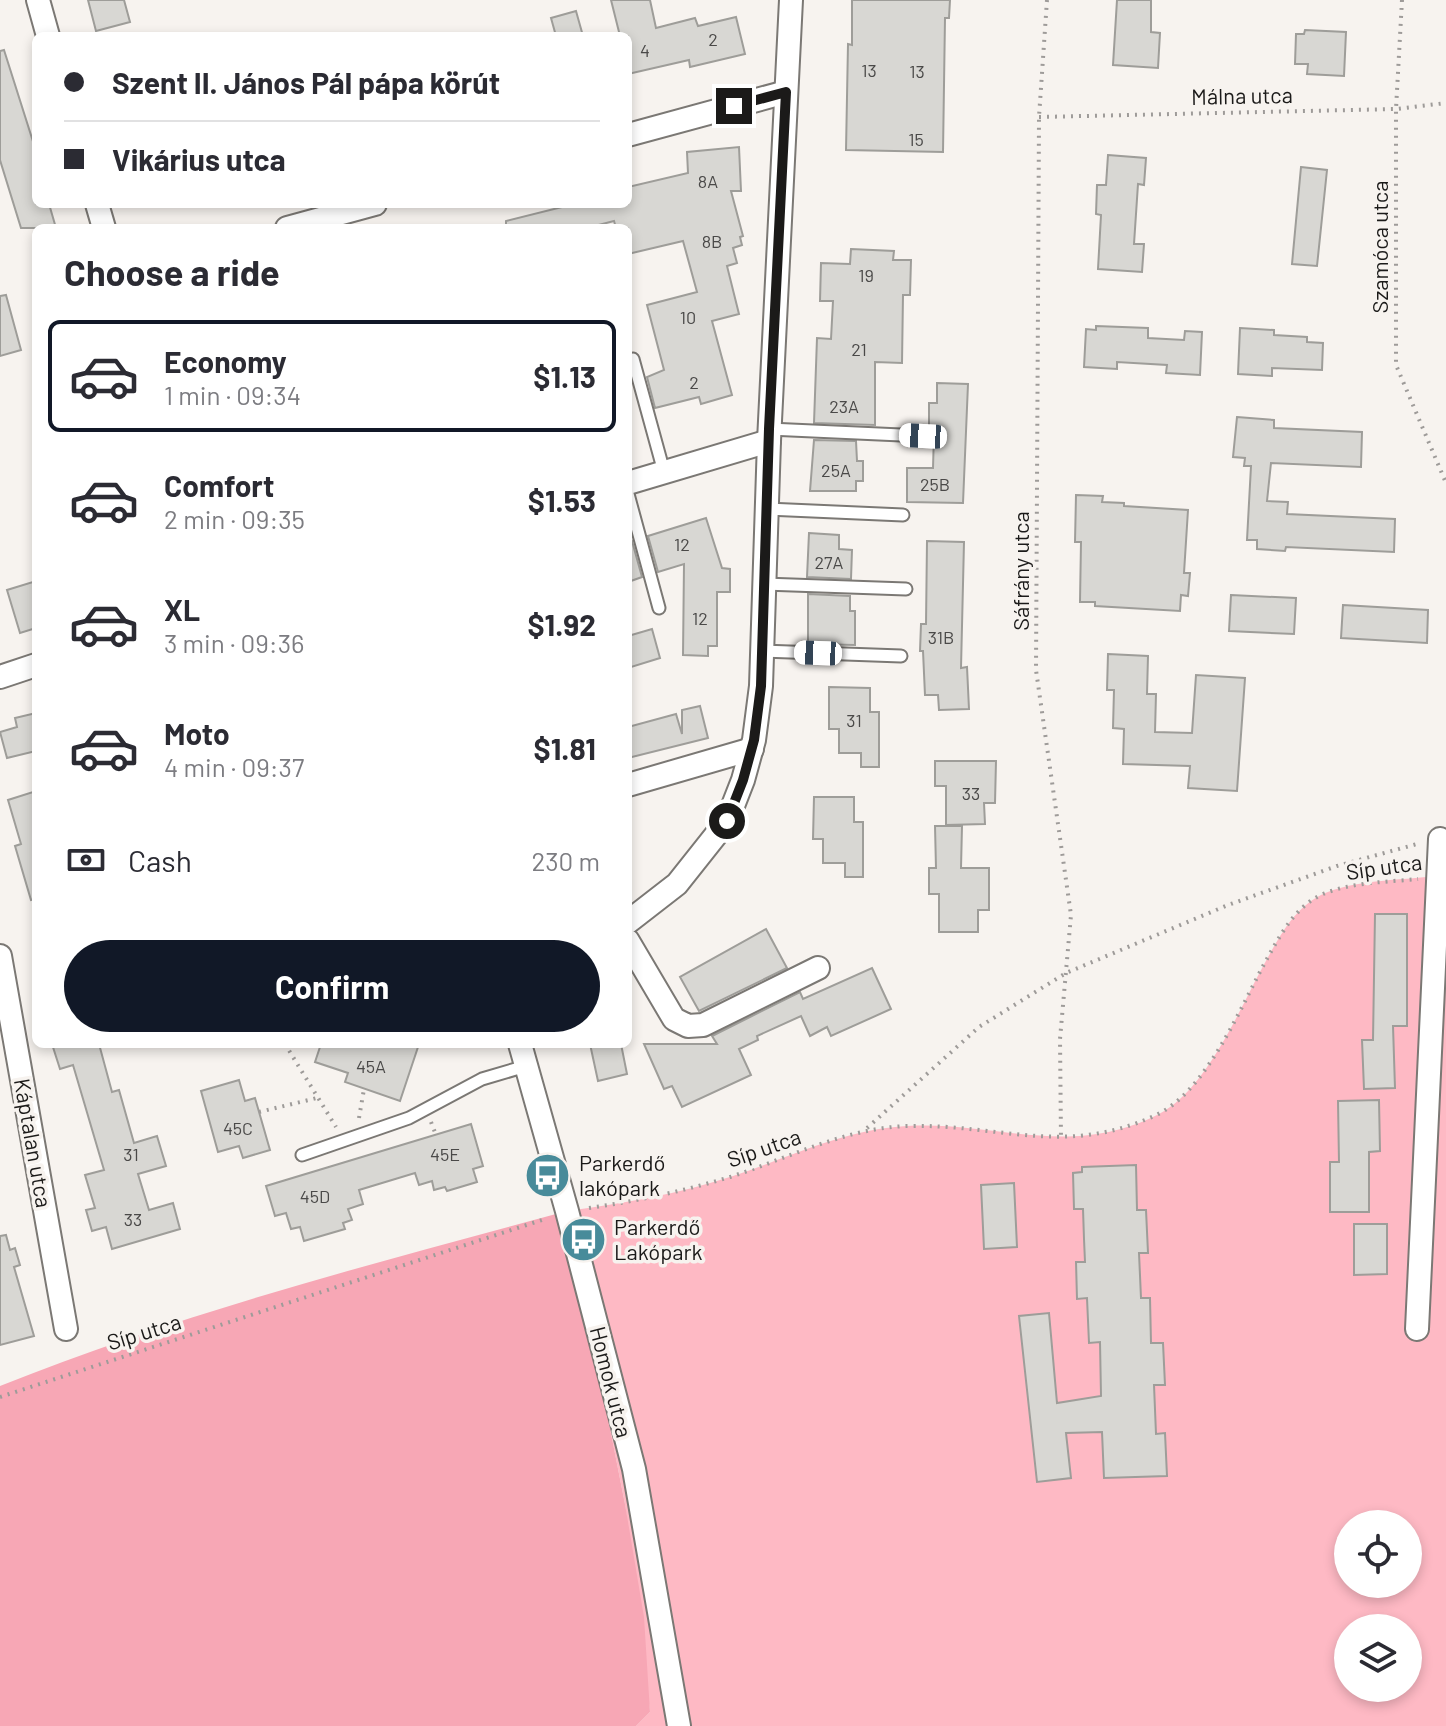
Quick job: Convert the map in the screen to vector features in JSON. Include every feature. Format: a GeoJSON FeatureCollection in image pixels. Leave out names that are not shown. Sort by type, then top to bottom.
{"type":"FeatureCollection","features":[{"type":"Feature","properties":{"kind":"street"},"geometry":{"type":"LineString","coordinates":[[38,0],[47,32]]}},
{"type":"Feature","properties":{"kind":"street"},"geometry":{"type":"LineString","coordinates":[[632,919],[677,884],[727,821],[752,749],[761,686],[769,435],[791,0]]}},
{"type":"Feature","properties":{"kind":"street"},"geometry":{"type":"LineString","coordinates":[[632,134],[786,92]]}},
{"type":"Feature","properties":{"kind":"street"},"geometry":{"type":"LineString","coordinates":[[302,224],[360,208]]}},
{"type":"Feature","properties":{"kind":"street"},"geometry":{"type":"LineString","coordinates":[[632,482],[769,435]]}},
{"type":"Feature","properties":{"kind":"street"},"geometry":{"type":"LineString","coordinates":[[0,677],[32,666]]}},
{"type":"Feature","properties":{"kind":"street"},"geometry":{"type":"LineString","coordinates":[[632,784],[752,749]]}},
{"type":"Feature","properties":{"kind":"street"},"geometry":{"type":"LineString","coordinates":[[1417,1329],[1440,839]]}},
{"type":"Feature","properties":{"kind":"street"},"geometry":{"type":"LineString","coordinates":[[632,948],[674,1019],[688,1026],[703,1025],[818,968]]}},
{"type":"Feature","properties":{"kind":"street","name":"Káptalan utca"},"geometry":{"type":"LineString","coordinates":[[0,956],[66,1329]]}},
{"type":"Feature","properties":{"kind":"street","name":"Homok utca"},"geometry":{"type":"LineString","coordinates":[[521,1048],[634,1469],[679,1726]]}},
{"type":"Feature","properties":{"kind":"lane"},"geometry":{"type":"LineString","coordinates":[[633,359],[664,472]]}},
{"type":"Feature","properties":{"kind":"lane"},"geometry":{"type":"LineString","coordinates":[[769,435],[923,436]]}},
{"type":"Feature","properties":{"kind":"lane"},"geometry":{"type":"LineString","coordinates":[[632,509],[659,608]]}},
{"type":"Feature","properties":{"kind":"lane"},"geometry":{"type":"LineString","coordinates":[[767,509],[903,515]]}},
{"type":"Feature","properties":{"kind":"lane"},"geometry":{"type":"LineString","coordinates":[[764,584],[906,589]]}},
{"type":"Feature","properties":{"kind":"lane"},"geometry":{"type":"LineString","coordinates":[[762,651],[901,656]]}},
{"type":"Feature","properties":{"kind":"lane"},"geometry":{"type":"LineString","coordinates":[[302,1155],[409,1118],[482,1079],[526,1066]]}},
{"type":"Feature","properties":{"kind":"path","name":"Sáfrány utca"},"geometry":{"type":"LineString","coordinates":[[1047,0],[1039,117],[1036,670],[1071,915],[1060,1039],[1061,1139]]}},
{"type":"Feature","properties":{"kind":"path","name":"Szamóca utca"},"geometry":{"type":"LineString","coordinates":[[1402,0],[1396,109],[1396,365],[1445,479]]}},
{"type":"Feature","properties":{"kind":"path","name":"Málna utca"},"geometry":{"type":"LineString","coordinates":[[1039,117],[1396,109],[1446,103]]}},
{"type":"Feature","properties":{"kind":"path"},"geometry":{"type":"LineString","coordinates":[[865,1130],[979,1027],[1066,973],[1228,905],[1337,866],[1440,839]]}},
{"type":"Feature","properties":{"kind":"path","name":"Síp utca"},"geometry":{"type":"LineString","coordinates":[[0,1397],[567,1211],[645,1200],[701,1185],[865,1130],[909,1126],[951,1127],[1061,1139],[1120,1130],[1177,1104],[1201,1075],[1284,929],[1305,904],[1347,887],[1438,876]]}},
{"type":"Feature","properties":{"kind":"path"},"geometry":{"type":"LineString","coordinates":[[287,1048],[317,1098],[350,1139]]}},
{"type":"Feature","properties":{"kind":"path"},"geometry":{"type":"LineString","coordinates":[[350,1139],[364,1089]]}},
{"type":"Feature","properties":{"kind":"path"},"geometry":{"type":"LineString","coordinates":[[259,1112],[317,1098]]}},
{"type":"Feature","properties":{"kind":"shaded area"},"geometry":{"type":"Polygon","coordinates":[[[1446,875],[1446,1726],[636,1726],[650,1712],[625,1504],[567,1211],[692,1188],[840,1138],[884,1128],[940,1126],[1063,1136],[1093,1135],[1125,1128],[1157,1115],[1175,1103],[1207,1068],[1278,940],[1303,907],[1334,890],[1382,881],[1446,875]]]}},
{"type":"Feature","properties":{"kind":"shaded area"},"geometry":{"type":"Polygon","coordinates":[[[567,1211],[644,1617],[650,1712],[636,1726],[0,1726],[0,1386],[69,1359],[210,1312],[567,1211]]]}},
{"type":"Feature","properties":{"kind":"building"},"geometry":{"type":"Polygon","coordinates":[[[88,0],[124,0],[130,22],[96,31],[88,0]]]}},
{"type":"Feature","properties":{"kind":"building"},"geometry":{"type":"Polygon","coordinates":[[[611,0],[650,0],[656,28],[695,18],[698,26],[736,17],[745,54],[690,67],[689,60],[632,73],[632,32],[619,32],[611,0]]]}},
{"type":"Feature","properties":{"kind":"building"},"geometry":{"type":"Polygon","coordinates":[[[852,0],[950,0],[949,18],[945,18],[943,152],[846,150],[852,0]]]}},
{"type":"Feature","properties":{"kind":"building"},"geometry":{"type":"Polygon","coordinates":[[[1117,0],[1151,0],[1151,32],[1160,33],[1158,68],[1113,65],[1117,0]]]}},
{"type":"Feature","properties":{"kind":"building"},"geometry":{"type":"Polygon","coordinates":[[[576,11],[582,32],[555,32],[551,18],[576,11]]]}},
{"type":"Feature","properties":{"kind":"building"},"geometry":{"type":"Polygon","coordinates":[[[1305,30],[1346,32],[1344,76],[1307,74],[1308,64],[1295,64],[1296,34],[1304,34],[1305,30]]]}},
{"type":"Feature","properties":{"kind":"building"},"geometry":{"type":"Polygon","coordinates":[[[4,50],[32,138],[32,208],[50,208],[55,224],[32,224],[32,228],[21,228],[0,160],[0,51],[4,50]]]}},
{"type":"Feature","properties":{"kind":"building"},"geometry":{"type":"Polygon","coordinates":[[[739,147],[741,191],[731,191],[743,236],[740,237],[742,245],[733,248],[737,263],[727,266],[739,314],[712,321],[732,395],[701,404],[699,397],[655,408],[647,377],[664,370],[647,305],[697,292],[683,241],[632,253],[632,224],[615,224],[614,221],[602,224],[506,224],[506,221],[558,208],[632,208],[632,186],[688,173],[687,152],[739,147]]]}},
{"type":"Feature","properties":{"kind":"building"},"geometry":{"type":"Polygon","coordinates":[[[1108,155],[1146,158],[1144,185],[1138,184],[1134,244],[1144,244],[1142,272],[1098,269],[1101,215],[1096,214],[1097,185],[1106,185],[1108,155]]]}},
{"type":"Feature","properties":{"kind":"building"},"geometry":{"type":"Polygon","coordinates":[[[1301,167],[1327,170],[1317,266],[1292,264],[1301,167]]]}},
{"type":"Feature","properties":{"kind":"building"},"geometry":{"type":"Polygon","coordinates":[[[851,249],[894,251],[893,260],[911,260],[910,295],[903,295],[902,363],[875,362],[875,425],[814,423],[817,338],[831,339],[833,301],[820,301],[821,263],[850,264],[851,249]]]}},
{"type":"Feature","properties":{"kind":"building"},"geometry":{"type":"Polygon","coordinates":[[[6,295],[21,350],[0,356],[0,296],[6,295]]]}},
{"type":"Feature","properties":{"kind":"building"},"geometry":{"type":"Polygon","coordinates":[[[1096,326],[1148,328],[1148,338],[1184,340],[1185,331],[1202,332],[1200,375],[1166,373],[1167,365],[1117,362],[1117,369],[1084,367],[1086,329],[1096,330],[1096,326]]]}},
{"type":"Feature","properties":{"kind":"building"},"geometry":{"type":"Polygon","coordinates":[[[1240,328],[1274,330],[1274,335],[1307,337],[1307,342],[1323,343],[1322,370],[1272,368],[1272,376],[1238,374],[1240,328]]]}},
{"type":"Feature","properties":{"kind":"building"},"geometry":{"type":"Polygon","coordinates":[[[937,383],[968,384],[963,503],[907,502],[907,468],[933,468],[934,433],[929,430],[929,403],[937,403],[937,383]]]}},
{"type":"Feature","properties":{"kind":"building"},"geometry":{"type":"Polygon","coordinates":[[[1237,417],[1274,420],[1274,428],[1362,432],[1361,467],[1271,463],[1267,501],[1288,502],[1287,514],[1395,519],[1394,552],[1286,547],[1285,551],[1257,549],[1257,540],[1247,540],[1251,466],[1244,466],[1245,458],[1233,457],[1237,417]]]}},
{"type":"Feature","properties":{"kind":"building"},"geometry":{"type":"Polygon","coordinates":[[[814,440],[856,441],[857,461],[863,461],[863,481],[856,481],[856,491],[810,491],[814,440]]]}},
{"type":"Feature","properties":{"kind":"building"},"geometry":{"type":"Polygon","coordinates":[[[1076,495],[1103,496],[1102,502],[1124,503],[1124,506],[1188,510],[1184,573],[1190,573],[1188,596],[1181,595],[1180,611],[1095,606],[1095,602],[1080,602],[1081,542],[1075,542],[1076,495]]]}},
{"type":"Feature","properties":{"kind":"building"},"geometry":{"type":"Polygon","coordinates":[[[706,518],[722,568],[730,569],[730,592],[717,592],[717,646],[708,646],[708,656],[683,655],[684,564],[658,572],[648,536],[706,518]]]}},
{"type":"Feature","properties":{"kind":"building"},"geometry":{"type":"Polygon","coordinates":[[[809,533],[839,535],[839,549],[852,550],[851,579],[807,577],[809,533]]]}},
{"type":"Feature","properties":{"kind":"building"},"geometry":{"type":"Polygon","coordinates":[[[632,541],[642,577],[632,581],[632,541]]]}},
{"type":"Feature","properties":{"kind":"building"},"geometry":{"type":"Polygon","coordinates":[[[927,541],[964,542],[961,668],[967,667],[969,709],[939,710],[938,695],[925,695],[923,651],[920,651],[921,624],[926,624],[927,541]]]}},
{"type":"Feature","properties":{"kind":"building"},"geometry":{"type":"Polygon","coordinates":[[[32,582],[32,629],[20,633],[7,590],[32,582]]]}},
{"type":"Feature","properties":{"kind":"building"},"geometry":{"type":"Polygon","coordinates":[[[808,594],[850,596],[850,611],[855,611],[855,645],[808,644],[808,594]]]}},
{"type":"Feature","properties":{"kind":"building"},"geometry":{"type":"Polygon","coordinates":[[[1231,595],[1296,598],[1294,634],[1229,631],[1231,595]]]}},
{"type":"Feature","properties":{"kind":"building"},"geometry":{"type":"Polygon","coordinates":[[[1343,605],[1428,610],[1427,643],[1341,638],[1343,605]]]}},
{"type":"Feature","properties":{"kind":"building"},"geometry":{"type":"Polygon","coordinates":[[[652,629],[660,658],[632,667],[632,635],[652,629]]]}},
{"type":"Feature","properties":{"kind":"building"},"geometry":{"type":"Polygon","coordinates":[[[1108,654],[1148,656],[1147,694],[1156,694],[1155,732],[1192,733],[1196,675],[1245,678],[1237,791],[1188,788],[1190,766],[1123,764],[1124,729],[1113,728],[1114,690],[1107,690],[1108,654]]]}},
{"type":"Feature","properties":{"kind":"building"},"geometry":{"type":"Polygon","coordinates":[[[829,687],[870,688],[870,712],[879,712],[879,767],[861,767],[861,753],[839,753],[839,729],[829,729],[829,687]]]}},
{"type":"Feature","properties":{"kind":"building"},"geometry":{"type":"Polygon","coordinates":[[[700,706],[708,738],[632,757],[632,726],[676,714],[682,734],[682,710],[700,706]]]}},
{"type":"Feature","properties":{"kind":"building"},"geometry":{"type":"Polygon","coordinates":[[[32,714],[32,752],[7,758],[0,732],[17,727],[15,718],[32,714]]]}},
{"type":"Feature","properties":{"kind":"building"},"geometry":{"type":"Polygon","coordinates":[[[935,761],[996,761],[995,803],[984,803],[985,824],[946,825],[946,786],[935,786],[935,761]]]}},
{"type":"Feature","properties":{"kind":"building"},"geometry":{"type":"Polygon","coordinates":[[[32,792],[32,900],[15,846],[21,844],[8,800],[32,792]]]}},
{"type":"Feature","properties":{"kind":"building"},"geometry":{"type":"Polygon","coordinates":[[[814,797],[854,797],[854,822],[863,822],[863,877],[845,877],[845,863],[823,863],[823,839],[813,839],[814,797]]]}},
{"type":"Feature","properties":{"kind":"building"},"geometry":{"type":"Polygon","coordinates":[[[935,826],[962,826],[961,868],[989,868],[989,910],[978,910],[978,932],[939,932],[939,894],[929,894],[929,868],[936,868],[935,826]]]}},
{"type":"Feature","properties":{"kind":"building"},"geometry":{"type":"Polygon","coordinates":[[[1375,914],[1407,914],[1407,1026],[1393,1026],[1395,1088],[1364,1089],[1362,1040],[1373,1040],[1375,914]]]}},
{"type":"Feature","properties":{"kind":"building"},"geometry":{"type":"Polygon","coordinates":[[[766,929],[787,968],[699,1011],[680,977],[766,929]]]}},
{"type":"Feature","properties":{"kind":"building"},"geometry":{"type":"Polygon","coordinates":[[[872,968],[891,1009],[831,1036],[827,1027],[810,1036],[801,1016],[757,1036],[758,1040],[739,1049],[751,1075],[682,1107],[672,1086],[664,1089],[644,1044],[717,1044],[712,1036],[800,992],[803,999],[872,968]]]}},
{"type":"Feature","properties":{"kind":"building"},"geometry":{"type":"Polygon","coordinates":[[[53,1048],[100,1048],[112,1092],[119,1090],[134,1143],[157,1136],[166,1166],[138,1174],[149,1210],[173,1203],[180,1229],[112,1249],[106,1227],[92,1231],[86,1210],[95,1208],[85,1175],[104,1170],[73,1065],[60,1069],[53,1048]]]}},
{"type":"Feature","properties":{"kind":"building"},"geometry":{"type":"Polygon","coordinates":[[[320,1048],[418,1048],[400,1101],[345,1082],[348,1073],[315,1062],[320,1048]]]}},
{"type":"Feature","properties":{"kind":"building"},"geometry":{"type":"Polygon","coordinates":[[[591,1048],[622,1048],[627,1074],[598,1081],[591,1048]]]}},
{"type":"Feature","properties":{"kind":"building"},"geometry":{"type":"Polygon","coordinates":[[[239,1080],[245,1101],[255,1098],[270,1150],[243,1158],[239,1146],[218,1152],[201,1091],[239,1080]]]}},
{"type":"Feature","properties":{"kind":"building"},"geometry":{"type":"Polygon","coordinates":[[[1379,1100],[1380,1151],[1369,1152],[1369,1212],[1330,1212],[1330,1162],[1339,1162],[1338,1101],[1379,1100]]]}},
{"type":"Feature","properties":{"kind":"building"},"geometry":{"type":"Polygon","coordinates":[[[471,1124],[483,1166],[473,1169],[477,1182],[447,1191],[445,1187],[434,1190],[432,1181],[419,1185],[415,1173],[359,1190],[363,1204],[348,1209],[352,1220],[343,1223],[345,1229],[304,1241],[300,1227],[291,1229],[286,1213],[275,1216],[266,1186],[471,1124]]]}},
{"type":"Feature","properties":{"kind":"building"},"geometry":{"type":"Polygon","coordinates":[[[1136,1165],[1137,1210],[1146,1210],[1148,1253],[1139,1253],[1141,1298],[1150,1298],[1151,1343],[1163,1343],[1165,1385],[1154,1385],[1156,1434],[1165,1433],[1167,1476],[1104,1478],[1102,1432],[1066,1433],[1071,1478],[1037,1482],[1019,1316],[1049,1313],[1057,1403],[1101,1396],[1100,1342],[1089,1343],[1087,1298],[1077,1299],[1076,1262],[1085,1262],[1083,1209],[1074,1209],[1073,1173],[1082,1172],[1082,1167],[1136,1165]]]}},
{"type":"Feature","properties":{"kind":"building"},"geometry":{"type":"Polygon","coordinates":[[[1014,1183],[1017,1247],[984,1249],[981,1185],[1014,1183]]]}},
{"type":"Feature","properties":{"kind":"building"},"geometry":{"type":"Polygon","coordinates":[[[1354,1224],[1387,1224],[1387,1274],[1354,1275],[1354,1224]]]}},
{"type":"Feature","properties":{"kind":"building"},"geometry":{"type":"Polygon","coordinates":[[[6,1235],[10,1250],[15,1248],[20,1265],[14,1267],[34,1336],[0,1345],[0,1236],[6,1235]]]}},
{"type":"Feature","properties":{"kind":"place","name":"Parkerdő lakópark"},"geometry":{"type":"Point","coordinates":[548,1176]}},
{"type":"Feature","properties":{"kind":"place","name":"Parkerdő Lakópark"},"geometry":{"type":"Point","coordinates":[583,1240]}},
{"type":"Feature","properties":{"kind":"route"},"geometry":{"type":"LineString","coordinates":[[727,821],[754,740],[761,686],[769,429],[786,92],[734,106]]}}]}
